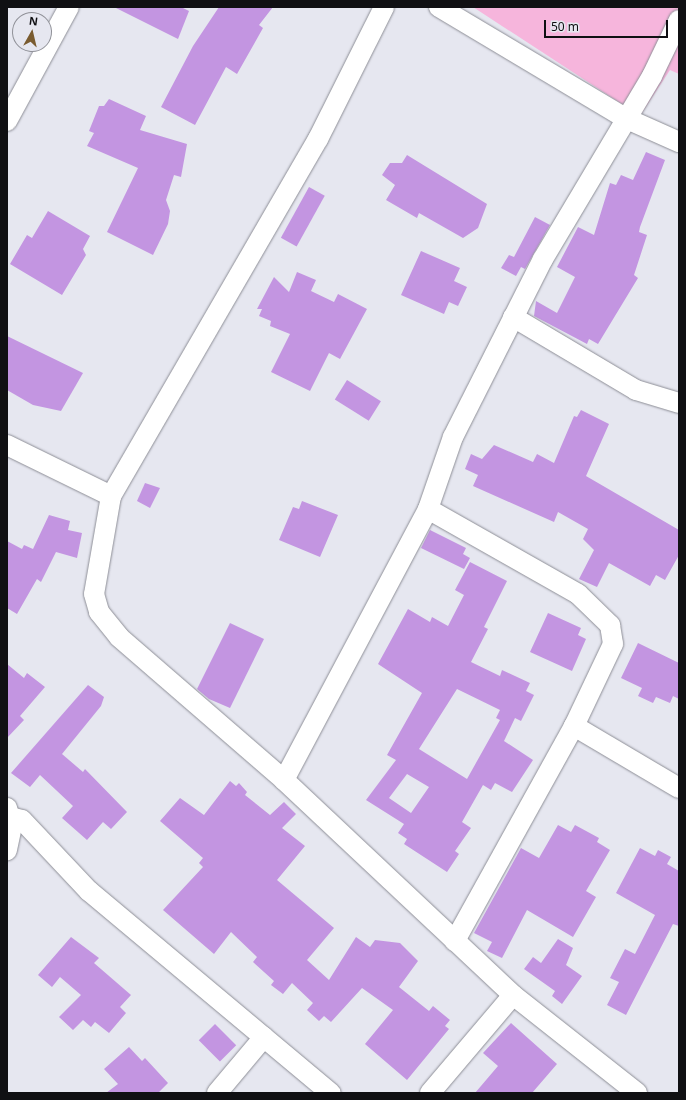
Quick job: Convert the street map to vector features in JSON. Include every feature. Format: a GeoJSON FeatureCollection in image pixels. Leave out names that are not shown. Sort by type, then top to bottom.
{"type":"FeatureCollection","features":[{"type":"Feature","properties":{"kind":"street"},"geometry":{"type":"LineString","coordinates":[[7,121],[69,7]]}},
{"type":"Feature","properties":{"kind":"street"},"geometry":{"type":"LineString","coordinates":[[384,7],[318,139],[111,496],[95,572],[94,594],[99,612],[119,637],[284,780],[513,995],[637,1093]]}},
{"type":"Feature","properties":{"kind":"street"},"geometry":{"type":"LineString","coordinates":[[439,7],[625,118],[679,142]]}},
{"type":"Feature","properties":{"kind":"street"},"geometry":{"type":"LineString","coordinates":[[284,780],[428,510],[452,437],[513,318],[679,20]]}},
{"type":"Feature","properties":{"kind":"street"},"geometry":{"type":"LineString","coordinates":[[513,318],[636,390],[679,403]]}},
{"type":"Feature","properties":{"kind":"street"},"geometry":{"type":"LineString","coordinates":[[7,445],[111,496]]}},
{"type":"Feature","properties":{"kind":"street"},"geometry":{"type":"LineString","coordinates":[[428,510],[560,581],[596,609],[610,625],[613,644],[574,726],[455,941]]}},
{"type":"Feature","properties":{"kind":"street"},"geometry":{"type":"LineString","coordinates":[[574,726],[679,788]]}},
{"type":"Feature","properties":{"kind":"street"},"geometry":{"type":"LineString","coordinates":[[7,850],[9,812],[22,820],[89,891],[331,1093]]}},
{"type":"Feature","properties":{"kind":"street"},"geometry":{"type":"LineString","coordinates":[[430,1093],[513,995]]}},
{"type":"Feature","properties":{"kind":"street"},"geometry":{"type":"LineString","coordinates":[[217,1093],[264,1037]]}},
{"type":"Feature","properties":{"kind":"shaded area"},"geometry":{"type":"Polygon","coordinates":[[[473,7],[679,7],[679,74],[670,70],[640,116],[473,7]]]}},
{"type":"Feature","properties":{"kind":"building"},"geometry":{"type":"Polygon","coordinates":[[[114,7],[181,7],[189,11],[178,39],[114,7]]]}},
{"type":"Feature","properties":{"kind":"building"},"geometry":{"type":"Polygon","coordinates":[[[219,7],[273,7],[259,25],[263,28],[237,74],[226,67],[195,125],[161,107],[193,46],[219,7]]]}},
{"type":"Feature","properties":{"kind":"building"},"geometry":{"type":"Polygon","coordinates":[[[109,99],[146,116],[140,130],[187,144],[181,177],[174,175],[166,200],[170,211],[168,224],[153,255],[107,232],[138,168],[87,146],[94,133],[89,131],[99,106],[104,106],[109,99]]]}},
{"type":"Feature","properties":{"kind":"building"},"geometry":{"type":"Polygon","coordinates":[[[646,152],[665,160],[640,227],[639,232],[647,235],[634,275],[638,278],[598,344],[589,339],[587,344],[534,316],[536,301],[557,313],[575,277],[557,267],[578,227],[594,235],[610,183],[616,185],[621,175],[633,180],[646,152]]]}},
{"type":"Feature","properties":{"kind":"building"},"geometry":{"type":"Polygon","coordinates":[[[407,155],[487,204],[478,228],[463,238],[419,213],[417,218],[386,200],[395,185],[382,175],[390,163],[402,163],[407,155]]]}},
{"type":"Feature","properties":{"kind":"building"},"geometry":{"type":"Polygon","coordinates":[[[309,187],[325,196],[297,246],[281,238],[309,187]]]}},
{"type":"Feature","properties":{"kind":"building"},"geometry":{"type":"Polygon","coordinates":[[[48,211],[90,236],[83,249],[86,255],[62,295],[10,264],[27,235],[32,238],[48,211]]]}},
{"type":"Feature","properties":{"kind":"building"},"geometry":{"type":"Polygon","coordinates":[[[535,217],[550,225],[525,269],[521,267],[516,276],[501,268],[509,255],[514,257],[535,217]]]}},
{"type":"Feature","properties":{"kind":"building"},"geometry":{"type":"Polygon","coordinates":[[[421,251],[460,268],[454,281],[467,287],[458,306],[449,302],[444,314],[401,295],[421,251]]]}},
{"type":"Feature","properties":{"kind":"building"},"geometry":{"type":"Polygon","coordinates":[[[297,272],[316,280],[311,291],[334,302],[338,294],[367,309],[340,359],[329,353],[310,391],[271,372],[290,334],[270,326],[271,321],[259,316],[262,309],[257,309],[274,277],[289,292],[297,272]]]}},
{"type":"Feature","properties":{"kind":"building"},"geometry":{"type":"Polygon","coordinates":[[[7,336],[83,373],[61,411],[33,405],[7,390],[7,336]]]}},
{"type":"Feature","properties":{"kind":"building"},"geometry":{"type":"Polygon","coordinates":[[[347,380],[381,401],[369,421],[335,400],[347,380]]]}},
{"type":"Feature","properties":{"kind":"building"},"geometry":{"type":"Polygon","coordinates":[[[581,410],[609,424],[586,476],[679,530],[679,555],[665,580],[656,575],[650,586],[609,563],[597,587],[579,579],[594,550],[583,539],[588,529],[558,512],[554,522],[473,486],[478,475],[465,469],[471,454],[482,459],[494,445],[533,462],[537,454],[554,463],[574,416],[577,417],[581,410]]]}},
{"type":"Feature","properties":{"kind":"building"},"geometry":{"type":"Polygon","coordinates":[[[145,483],[160,488],[150,508],[137,501],[145,483]]]}},
{"type":"Feature","properties":{"kind":"building"},"geometry":{"type":"Polygon","coordinates":[[[302,501],[338,515],[320,557],[279,540],[293,507],[299,509],[302,501]]]}},
{"type":"Feature","properties":{"kind":"building"},"geometry":{"type":"Polygon","coordinates":[[[49,515],[70,521],[68,530],[82,533],[77,558],[56,552],[41,582],[37,579],[17,614],[7,608],[7,541],[22,549],[24,545],[33,549],[49,515]]]}},
{"type":"Feature","properties":{"kind":"building"},"geometry":{"type":"Polygon","coordinates":[[[430,530],[466,548],[463,554],[470,558],[464,569],[421,548],[430,530]]]}},
{"type":"Feature","properties":{"kind":"building"},"geometry":{"type":"Polygon","coordinates":[[[470,562],[507,581],[484,627],[488,629],[471,662],[500,676],[502,670],[530,683],[526,691],[534,695],[521,721],[515,718],[504,741],[533,760],[512,792],[495,783],[491,790],[483,785],[462,822],[471,828],[455,851],[459,854],[447,872],[404,844],[407,839],[398,833],[404,824],[366,800],[396,760],[387,755],[422,693],[378,664],[408,609],[430,622],[432,617],[448,626],[464,595],[455,590],[470,562]],[[457,689],[419,749],[467,779],[500,720],[496,718],[500,710],[457,689]],[[407,774],[389,798],[411,813],[429,787],[407,774]]]}},
{"type":"Feature","properties":{"kind":"building"},"geometry":{"type":"Polygon","coordinates":[[[548,613],[581,628],[578,635],[586,639],[572,671],[530,652],[548,613]]]}},
{"type":"Feature","properties":{"kind":"building"},"geometry":{"type":"Polygon","coordinates":[[[230,623],[264,639],[230,708],[209,699],[197,689],[230,623]]]}},
{"type":"Feature","properties":{"kind":"building"},"geometry":{"type":"Polygon","coordinates":[[[638,643],[679,663],[679,699],[673,696],[670,703],[656,697],[653,703],[638,696],[642,688],[621,678],[638,643]]]}},
{"type":"Feature","properties":{"kind":"building"},"geometry":{"type":"Polygon","coordinates":[[[7,664],[24,678],[27,673],[45,687],[20,716],[24,720],[7,738],[7,664]]]}},
{"type":"Feature","properties":{"kind":"building"},"geometry":{"type":"Polygon","coordinates":[[[88,685],[104,697],[101,706],[62,754],[83,772],[85,769],[127,812],[111,829],[103,822],[87,840],[62,818],[73,806],[40,775],[30,787],[11,773],[88,685]]]}},
{"type":"Feature","properties":{"kind":"building"},"geometry":{"type":"Polygon","coordinates":[[[230,781],[236,786],[239,783],[247,792],[245,795],[270,815],[284,802],[296,814],[282,828],[305,846],[277,880],[334,928],[307,960],[329,980],[356,937],[370,947],[375,940],[400,943],[418,961],[399,987],[429,1011],[433,1006],[450,1020],[445,1026],[449,1029],[407,1080],[365,1044],[393,1010],[362,988],[331,1022],[324,1016],[319,1021],[307,1010],[313,1003],[292,983],[283,994],[271,985],[274,981],[253,962],[257,957],[231,932],[214,954],[163,910],[203,867],[199,863],[203,858],[160,821],[180,798],[204,815],[230,781]]]}},
{"type":"Feature","properties":{"kind":"building"},"geometry":{"type":"Polygon","coordinates":[[[558,825],[571,832],[575,825],[599,838],[597,842],[610,850],[586,891],[596,897],[573,937],[527,910],[502,958],[487,951],[492,942],[474,933],[521,848],[539,858],[558,825]]]}},
{"type":"Feature","properties":{"kind":"building"},"geometry":{"type":"Polygon","coordinates":[[[640,848],[655,856],[658,850],[671,857],[667,864],[679,871],[679,926],[673,924],[626,1015],[607,1005],[619,982],[610,978],[625,949],[635,954],[655,915],[616,893],[640,848]]]}},
{"type":"Feature","properties":{"kind":"building"},"geometry":{"type":"Polygon","coordinates":[[[71,937],[99,958],[94,963],[131,995],[120,1007],[126,1013],[109,1033],[95,1022],[91,1027],[83,1020],[73,1030],[59,1017],[81,995],[60,977],[52,987],[38,975],[71,937]]]}},
{"type":"Feature","properties":{"kind":"building"},"geometry":{"type":"Polygon","coordinates":[[[558,939],[573,948],[566,965],[582,976],[562,1004],[552,996],[555,991],[524,969],[533,957],[541,963],[558,939]]]}},
{"type":"Feature","properties":{"kind":"building"},"geometry":{"type":"Polygon","coordinates":[[[511,1023],[557,1064],[532,1093],[475,1093],[498,1066],[483,1053],[511,1023]]]}},
{"type":"Feature","properties":{"kind":"building"},"geometry":{"type":"Polygon","coordinates":[[[215,1024],[236,1045],[220,1061],[199,1040],[215,1024]]]}},
{"type":"Feature","properties":{"kind":"building"},"geometry":{"type":"Polygon","coordinates":[[[129,1047],[142,1061],[145,1058],[168,1083],[158,1093],[106,1093],[118,1084],[104,1069],[129,1047]]]}}]}
